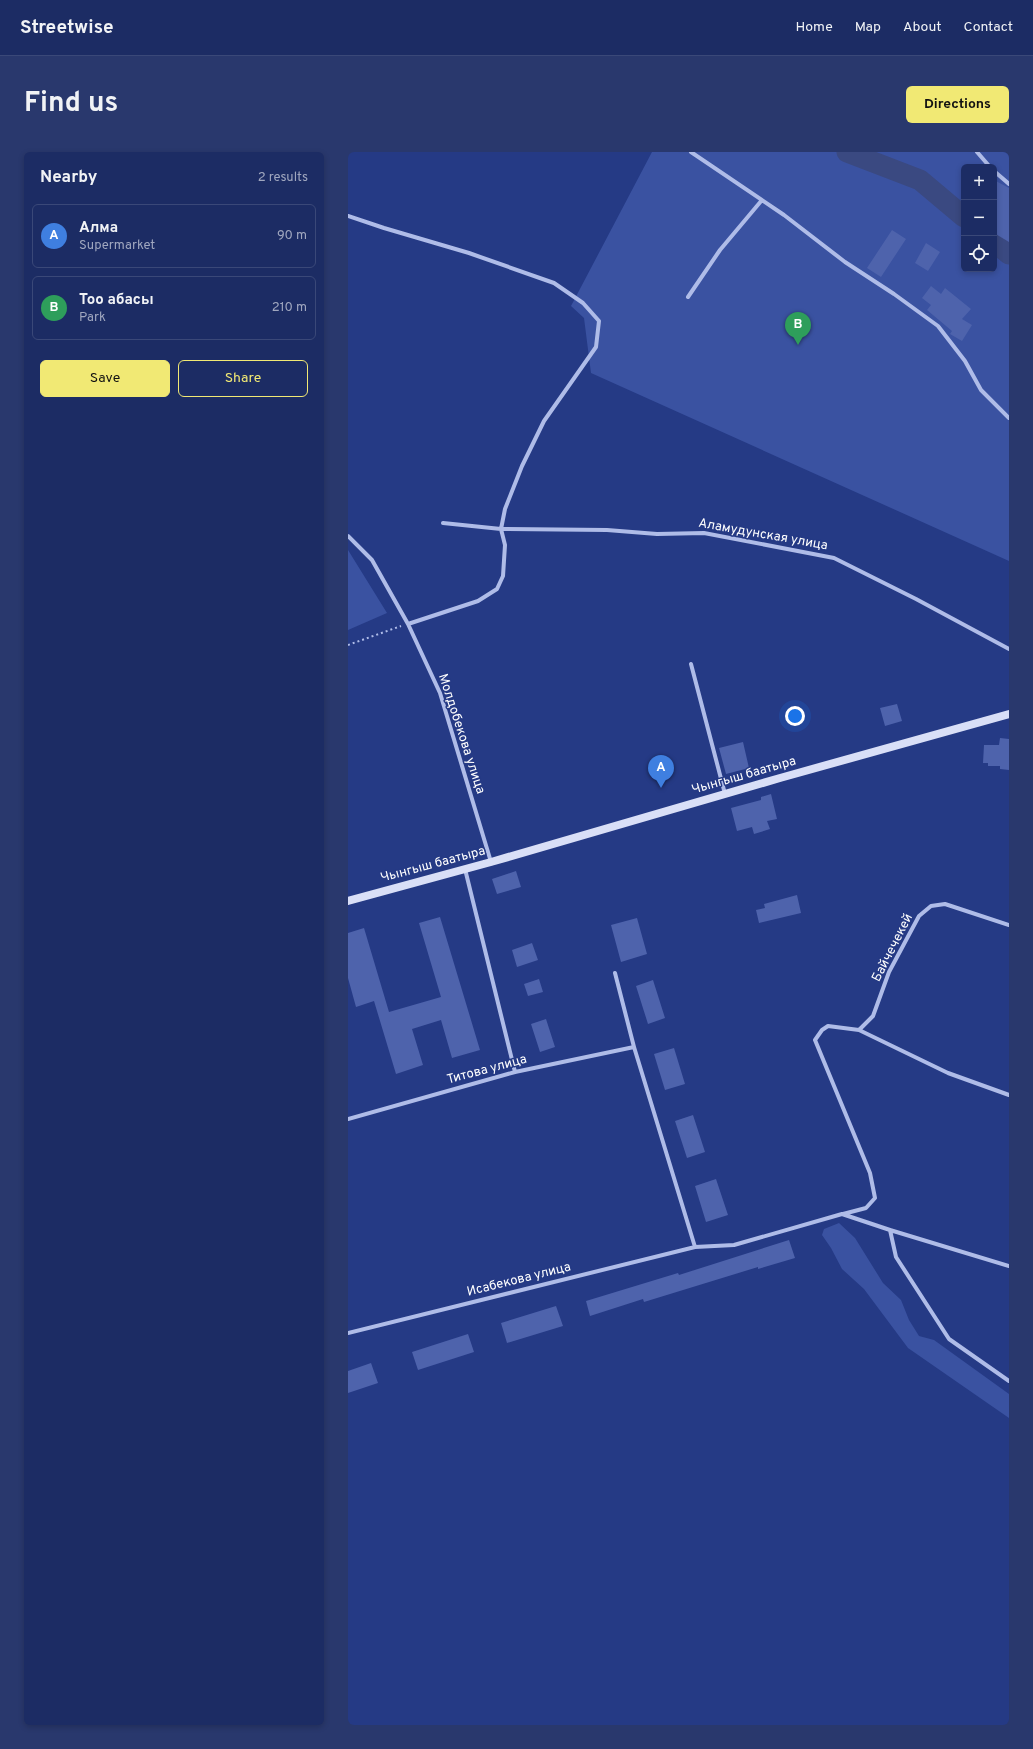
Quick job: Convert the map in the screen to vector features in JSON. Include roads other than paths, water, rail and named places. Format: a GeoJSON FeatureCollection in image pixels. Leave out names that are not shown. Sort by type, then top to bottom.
{"type":"FeatureCollection","features":[{"type":"Feature","properties":{"kind":"main road","name":"Чынгыш баатыра"},"geometry":{"type":"LineString","coordinates":[[348,901],[491,862],[1009,714]]}},
{"type":"Feature","properties":{"kind":"street"},"geometry":{"type":"LineString","coordinates":[[691,152],[784,215],[845,262],[894,294],[938,326],[965,361],[981,390],[1009,418]]}},
{"type":"Feature","properties":{"kind":"street"},"geometry":{"type":"LineString","coordinates":[[977,152],[987,164]]}},
{"type":"Feature","properties":{"kind":"street"},"geometry":{"type":"LineString","coordinates":[[997,174],[1009,184]]}},
{"type":"Feature","properties":{"kind":"street"},"geometry":{"type":"LineString","coordinates":[[688,297],[720,250],[762,200]]}},
{"type":"Feature","properties":{"kind":"street"},"geometry":{"type":"LineString","coordinates":[[348,216],[469,253],[554,283],[583,303],[599,321],[596,347],[544,421],[522,466],[505,508],[501,530],[505,545],[503,576],[497,589],[478,601],[408,624]]}},
{"type":"Feature","properties":{"kind":"street","name":"Аламудунская улица"},"geometry":{"type":"LineString","coordinates":[[443,523],[501,530],[607,530],[657,534],[704,533],[834,558],[916,599],[1009,649]]}},
{"type":"Feature","properties":{"kind":"street","name":"Молдобекова улица"},"geometry":{"type":"LineString","coordinates":[[348,536],[372,560],[408,624],[440,693],[491,862]]}},
{"type":"Feature","properties":{"kind":"street"},"geometry":{"type":"LineString","coordinates":[[691,664],[725,794]]}},
{"type":"Feature","properties":{"kind":"street"},"geometry":{"type":"LineString","coordinates":[[465,868],[515,1072]]}},
{"type":"Feature","properties":{"kind":"street","name":"Байчечекей"},"geometry":{"type":"LineString","coordinates":[[859,1030],[873,1016],[889,972],[919,916],[931,906],[945,904],[1009,925]]}},
{"type":"Feature","properties":{"kind":"street"},"geometry":{"type":"LineString","coordinates":[[615,973],[634,1047],[695,1247]]}},
{"type":"Feature","properties":{"kind":"street","name":"Исабекова улица"},"geometry":{"type":"LineString","coordinates":[[348,1332],[695,1247],[734,1245],[866,1208],[875,1198],[870,1173],[815,1040],[822,1030],[828,1026],[859,1030]]}},
{"type":"Feature","properties":{"kind":"street"},"geometry":{"type":"LineString","coordinates":[[859,1030],[948,1073],[1009,1095]]}},
{"type":"Feature","properties":{"kind":"street","name":"Титова улица"},"geometry":{"type":"LineString","coordinates":[[348,1119],[515,1072],[634,1047]]}},
{"type":"Feature","properties":{"kind":"street"},"geometry":{"type":"LineString","coordinates":[[842,1214],[1009,1266]]}},
{"type":"Feature","properties":{"kind":"street"},"geometry":{"type":"LineString","coordinates":[[890,1230],[896,1257],[949,1339],[1009,1381]]}},
{"type":"Feature","properties":{"kind":"waterway"},"geometry":{"type":"LineString","coordinates":[[847,152],[920,180],[961,214]]}},
{"type":"Feature","properties":{"kind":"waterway"},"geometry":{"type":"LineString","coordinates":[[997,244],[1009,254]]}},
{"type":"Feature","properties":{"kind":"place","name":"Тоо абасы"},"geometry":{"type":"Point","coordinates":[798,345]}},
{"type":"Feature","properties":{"kind":"place","name":"Алма"},"geometry":{"type":"Point","coordinates":[661,788]}}]}
